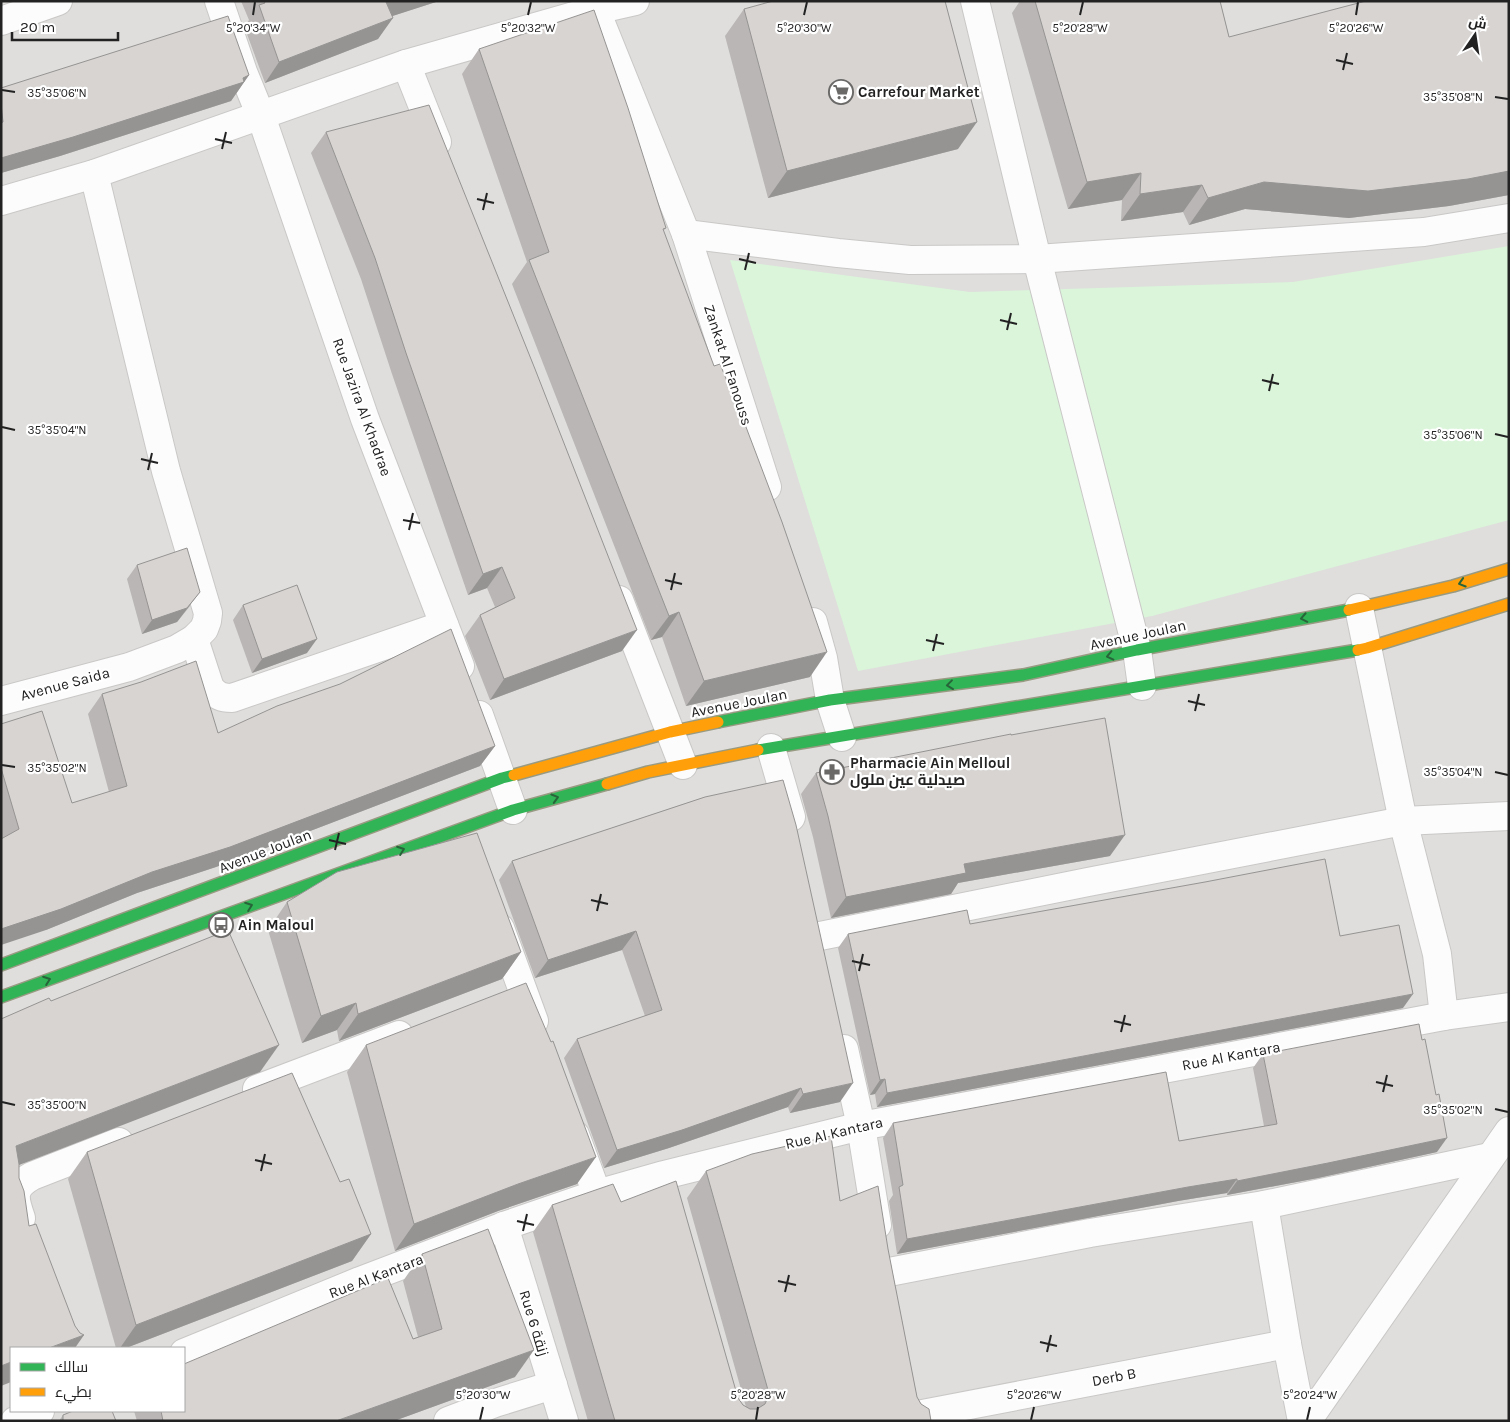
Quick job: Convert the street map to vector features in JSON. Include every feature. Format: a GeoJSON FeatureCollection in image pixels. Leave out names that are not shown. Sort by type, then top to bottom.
{"type":"FeatureCollection","features":[{"type":"Feature","properties":{"kind":"street"},"geometry":{"type":"LineString","coordinates":[[1,21],[58,1]]}},
{"type":"Feature","properties":{"kind":"street","name":"Rue Jazira Al Khadrae"},"geometry":{"type":"LineString","coordinates":[[219,1],[243,72],[261,116],[365,419],[513,810]]}},
{"type":"Feature","properties":{"kind":"street"},"geometry":{"type":"LineString","coordinates":[[1,201],[94,174],[406,64],[594,6],[635,1]]}},
{"type":"Feature","properties":{"kind":"street"},"geometry":{"type":"LineString","coordinates":[[975,1],[1037,259],[1137,650],[1142,686]]}},
{"type":"Feature","properties":{"kind":"street","name":"Zankat Al Fanouss"},"geometry":{"type":"LineString","coordinates":[[594,6],[686,234],[776,512]]}},
{"type":"Feature","properties":{"kind":"street"},"geometry":{"type":"LineString","coordinates":[[406,64],[447,165]]}},
{"type":"Feature","properties":{"kind":"street"},"geometry":{"type":"LineString","coordinates":[[94,174],[166,471],[208,613],[208,620],[204,629],[194,639],[210,688],[222,698],[232,698],[444,625]]}},
{"type":"Feature","properties":{"kind":"street"},"geometry":{"type":"LineString","coordinates":[[686,234],[910,260],[1037,259],[1424,232],[1509,218]]}},
{"type":"Feature","properties":{"kind":"street","name":"Avenue Joulan"},"geometry":{"type":"LineString","coordinates":[[1,965],[502,778],[670,732],[830,700],[1023,675],[1137,650],[1359,608],[1453,586],[1509,569]]}},
{"type":"Feature","properties":{"kind":"street"},"geometry":{"type":"LineString","coordinates":[[610,576],[683,765]]}},
{"type":"Feature","properties":{"kind":"street"},"geometry":{"type":"LineString","coordinates":[[805,597],[819,640],[830,700],[842,737]]}},
{"type":"Feature","properties":{"kind":"street"},"geometry":{"type":"LineString","coordinates":[[1,998],[218,916],[513,810],[648,772],[771,748],[1368,648],[1509,604]]}},
{"type":"Feature","properties":{"kind":"street"},"geometry":{"type":"LineString","coordinates":[[1359,608],[1402,821],[1438,954],[1444,1016]]}},
{"type":"Feature","properties":{"kind":"street","name":"Avenue Saida"},"geometry":{"type":"LineString","coordinates":[[1,701],[129,667],[178,649],[194,639]]}},
{"type":"Feature","properties":{"kind":"street"},"geometry":{"type":"LineString","coordinates":[[771,748],[798,840]]}},
{"type":"Feature","properties":{"kind":"street"},"geometry":{"type":"LineString","coordinates":[[814,909],[822,946],[1079,884],[1402,821],[1509,816]]}},
{"type":"Feature","properties":{"kind":"street"},"geometry":{"type":"LineString","coordinates":[[463,828],[473,854]]}},
{"type":"Feature","properties":{"kind":"street"},"geometry":{"type":"LineString","coordinates":[[493,908],[512,991],[542,1044]]}},
{"type":"Feature","properties":{"kind":"street","name":"Rue Al Kantara"},"geometry":{"type":"LineString","coordinates":[[185,1353],[504,1226],[597,1194],[667,1184],[861,1126],[1444,1016],[1509,1007]]}},
{"type":"Feature","properties":{"kind":"street"},"geometry":{"type":"LineString","coordinates":[[838,1022],[861,1126],[890,1301]]}},
{"type":"Feature","properties":{"kind":"street"},"geometry":{"type":"LineString","coordinates":[[235,1098],[420,1027]]}},
{"type":"Feature","properties":{"kind":"street"},"geometry":{"type":"LineString","coordinates":[[566,1110],[597,1194]]}},
{"type":"Feature","properties":{"kind":"street"},"geometry":{"type":"LineString","coordinates":[[1307,1421],[1509,1131]]}},
{"type":"Feature","properties":{"kind":"street"},"geometry":{"type":"LineString","coordinates":[[30,1240],[16,1204],[15,1195],[17,1188],[23,1181],[143,1133]]}},
{"type":"Feature","properties":{"kind":"street"},"geometry":{"type":"LineString","coordinates":[[884,1273],[1090,1233],[1264,1205],[1490,1157]]}},
{"type":"Feature","properties":{"kind":"street"},"geometry":{"type":"LineString","coordinates":[[1264,1205],[1302,1421]]}},
{"type":"Feature","properties":{"kind":"street","name":"Rue 6 زنقة"},"geometry":{"type":"LineString","coordinates":[[504,1226],[564,1421]]}},
{"type":"Feature","properties":{"kind":"street","name":"Derb B"},"geometry":{"type":"LineString","coordinates":[[913,1419],[1287,1344]]}},
{"type":"Feature","properties":{"kind":"street"},"geometry":{"type":"LineString","coordinates":[[448,1421],[495,1403],[553,1385]]}},
{"type":"Feature","properties":{"kind":"street"},"geometry":{"type":"LineString","coordinates":[[907,1388],[913,1419]]}},
{"type":"Feature","properties":{"kind":"street"},"geometry":{"type":"LineString","coordinates":[[15,1421],[38,1412]]}},
{"type":"Feature","properties":{"kind":"shaded area"},"geometry":{"type":"Polygon","coordinates":[[[1,1],[1509,1],[1509,1421],[1,1421],[1,1]]]}},
{"type":"Feature","properties":{"kind":"green space"},"geometry":{"type":"Polygon","coordinates":[[[1509,246],[1509,520],[1152,616],[858,671],[730,260],[970,292],[1293,282],[1509,246]]]}},
{"type":"Feature","properties":{"kind":"building"},"geometry":{"type":"Polygon","coordinates":[[[264,1],[388,1],[386,2],[393,18],[279,62],[259,5],[265,3],[264,1]]]}},
{"type":"Feature","properties":{"kind":"building","name":"Carrefour Market"},"geometry":{"type":"Polygon","coordinates":[[[773,1],[945,1],[977,122],[787,171],[744,9],[773,1]]]}},
{"type":"Feature","properties":{"kind":"building"},"geometry":{"type":"Polygon","coordinates":[[[1035,1],[1220,1],[1229,37],[1366,1],[1509,1],[1509,171],[1468,179],[1368,191],[1264,182],[1208,198],[1202,185],[1140,194],[1141,173],[1087,182],[1035,1]]]}},
{"type":"Feature","properties":{"kind":"building"},"geometry":{"type":"Polygon","coordinates":[[[594,10],[628,108],[666,228],[663,229],[714,366],[720,364],[746,427],[782,522],[827,652],[704,681],[679,612],[669,616],[529,260],[549,252],[479,49],[594,10]]]}},
{"type":"Feature","properties":{"kind":"building"},"geometry":{"type":"Polygon","coordinates":[[[228,16],[249,75],[243,78],[244,82],[1,158],[1,123],[3,122],[1,88],[228,16]]]}},
{"type":"Feature","properties":{"kind":"building"},"geometry":{"type":"Polygon","coordinates":[[[429,105],[637,630],[504,679],[480,615],[515,598],[502,567],[483,574],[375,258],[326,132],[429,105]]]}},
{"type":"Feature","properties":{"kind":"building"},"geometry":{"type":"Polygon","coordinates":[[[187,548],[200,592],[187,608],[152,620],[137,565],[187,548]]]}},
{"type":"Feature","properties":{"kind":"building"},"geometry":{"type":"Polygon","coordinates":[[[297,585],[317,639],[262,659],[243,605],[297,585]]]}},
{"type":"Feature","properties":{"kind":"building"},"geometry":{"type":"Polygon","coordinates":[[[451,629],[495,746],[230,847],[152,872],[61,909],[1,929],[1,839],[19,829],[1,768],[1,724],[42,711],[72,803],[127,786],[102,694],[141,682],[196,661],[218,733],[277,706],[340,684],[451,629]]]}},
{"type":"Feature","properties":{"kind":"building"},"geometry":{"type":"Polygon","coordinates":[[[1105,718],[1125,835],[964,864],[966,873],[846,897],[828,816],[816,773],[1011,734],[1105,718]]]}},
{"type":"Feature","properties":{"kind":"building"},"geometry":{"type":"Polygon","coordinates":[[[783,780],[796,825],[853,1083],[803,1094],[801,1088],[682,1130],[617,1150],[577,1039],[662,1010],[636,931],[548,960],[512,861],[705,797],[783,780]]]}},
{"type":"Feature","properties":{"kind":"building"},"geometry":{"type":"Polygon","coordinates":[[[477,833],[521,952],[358,1014],[356,1003],[321,1016],[287,902],[337,872],[477,833]]]}},
{"type":"Feature","properties":{"kind":"building"},"geometry":{"type":"Polygon","coordinates":[[[1325,859],[1340,936],[1399,925],[1413,994],[887,1093],[885,1079],[880,1080],[848,934],[967,910],[970,924],[1325,859]]]}},
{"type":"Feature","properties":{"kind":"building"},"geometry":{"type":"Polygon","coordinates":[[[228,930],[279,1045],[16,1146],[19,1178],[24,1191],[29,1226],[36,1224],[75,1326],[84,1335],[52,1347],[10,1347],[10,1362],[1,1366],[1,1019],[49,998],[51,1001],[228,930]]]}},
{"type":"Feature","properties":{"kind":"building"},"geometry":{"type":"Polygon","coordinates":[[[526,983],[551,1042],[553,1041],[596,1157],[518,1184],[414,1224],[366,1045],[526,983]]]}},
{"type":"Feature","properties":{"kind":"building"},"geometry":{"type":"Polygon","coordinates":[[[1419,1024],[1422,1040],[1425,1039],[1436,1095],[1439,1094],[1447,1138],[1237,1181],[1237,1179],[1188,1187],[907,1239],[899,1187],[903,1185],[893,1123],[1166,1072],[1179,1141],[1277,1124],[1263,1054],[1419,1024]]]}},
{"type":"Feature","properties":{"kind":"building"},"geometry":{"type":"Polygon","coordinates":[[[292,1073],[340,1182],[349,1179],[371,1234],[136,1325],[87,1152],[292,1073]]]}},
{"type":"Feature","properties":{"kind":"building"},"geometry":{"type":"Polygon","coordinates":[[[831,1136],[840,1201],[878,1186],[888,1249],[917,1397],[921,1404],[929,1409],[931,1421],[615,1421],[552,1205],[613,1184],[621,1202],[676,1181],[738,1398],[743,1405],[750,1409],[757,1409],[765,1404],[768,1390],[706,1171],[752,1154],[831,1136]]]}},
{"type":"Feature","properties":{"kind":"building"},"geometry":{"type":"Polygon","coordinates":[[[488,1229],[534,1350],[336,1421],[163,1421],[161,1412],[185,1412],[185,1364],[388,1278],[413,1339],[442,1329],[422,1254],[488,1229]]]}},
{"type":"Feature","properties":{"kind":"building"},"geometry":{"type":"Polygon","coordinates":[[[70,1412],[112,1412],[116,1421],[63,1421],[63,1415],[70,1412]]]}},
{"type":"Feature","properties":{"kind":"traffic: fast"},"geometry":{"type":"LineString","coordinates":[[718,722],[830,700],[1023,675],[1137,650],[1349,610]]}},
{"type":"Feature","properties":{"kind":"traffic: fast"},"geometry":{"type":"LineString","coordinates":[[758,750],[1358,650]]}},
{"type":"Feature","properties":{"kind":"traffic: fast"},"geometry":{"type":"LineString","coordinates":[[1,965],[514,775]]}},
{"type":"Feature","properties":{"kind":"traffic: fast"},"geometry":{"type":"LineString","coordinates":[[1,997],[513,810],[607,784]]}},
{"type":"Feature","properties":{"kind":"traffic: slow"},"geometry":{"type":"LineString","coordinates":[[1349,610],[1453,586],[1509,569]]}},
{"type":"Feature","properties":{"kind":"traffic: slow"},"geometry":{"type":"LineString","coordinates":[[1358,650],[1509,604]]}},
{"type":"Feature","properties":{"kind":"traffic: slow"},"geometry":{"type":"LineString","coordinates":[[514,775],[670,732],[718,722]]}},
{"type":"Feature","properties":{"kind":"traffic: slow"},"geometry":{"type":"LineString","coordinates":[[607,784],[648,772],[758,750]]}},
{"type":"Feature","properties":{"kind":"place","name":"Carrefour Market"},"geometry":{"type":"Point","coordinates":[841,92]}},
{"type":"Feature","properties":{"kind":"place","name":"Pharmacie Ain Melloul صيدلية عين ملول"},"geometry":{"type":"Point","coordinates":[832,772]}},
{"type":"Feature","properties":{"kind":"place","name":"Ain Maloul"},"geometry":{"type":"Point","coordinates":[221,925]}}]}
